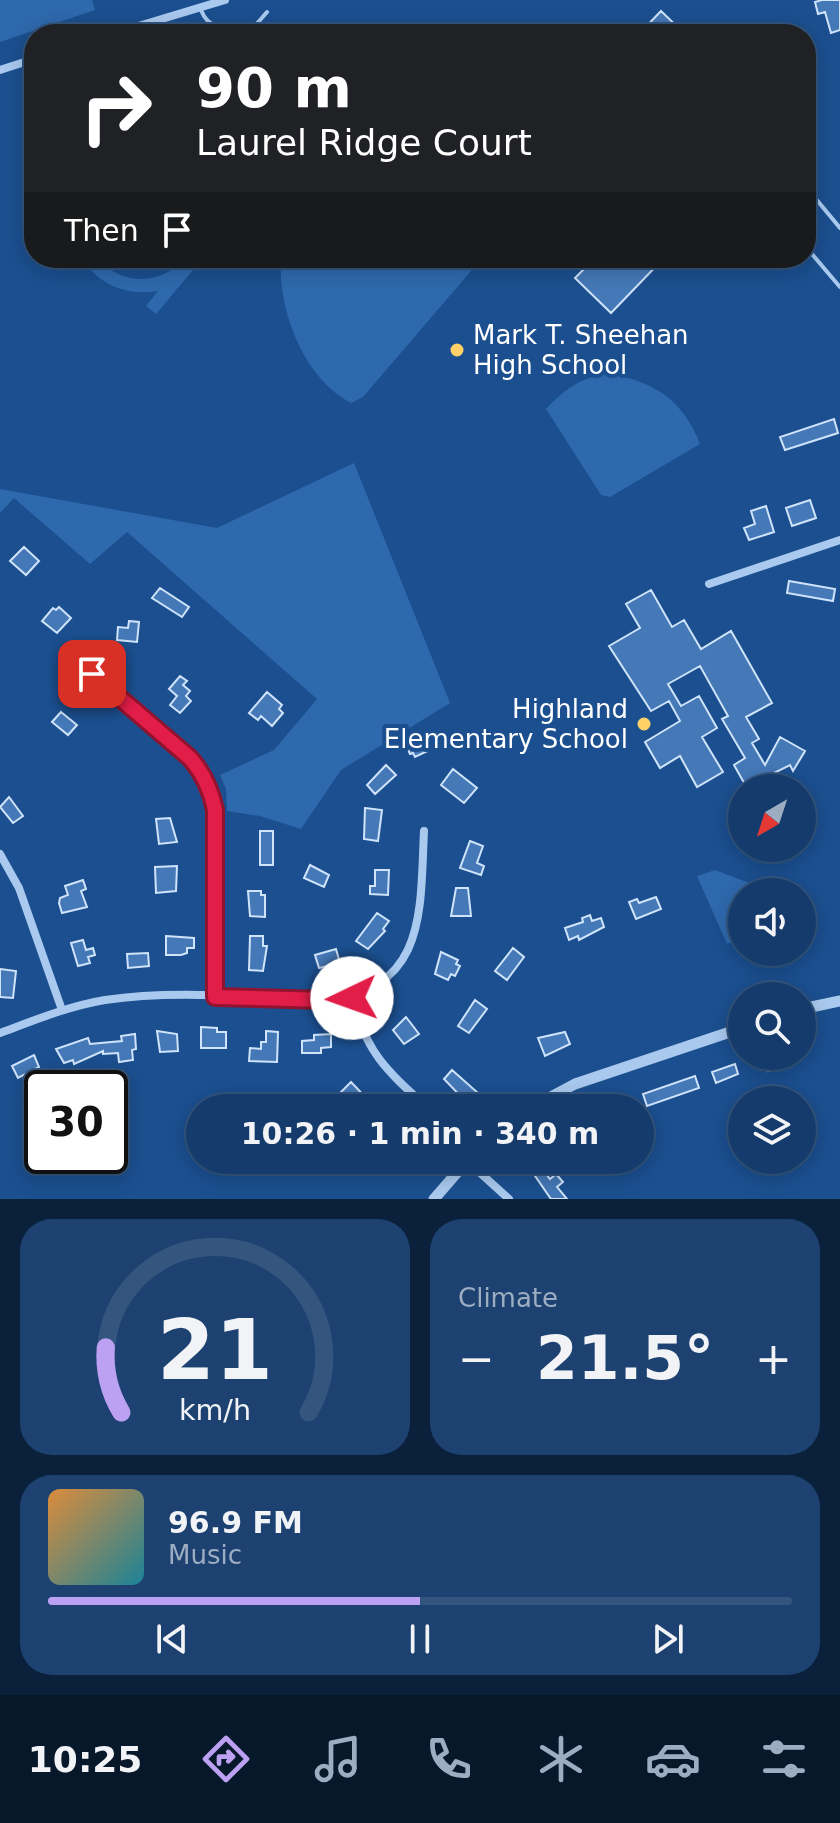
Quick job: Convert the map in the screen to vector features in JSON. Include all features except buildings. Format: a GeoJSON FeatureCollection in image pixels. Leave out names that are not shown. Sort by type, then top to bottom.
{"type":"FeatureCollection","features":[{"type":"Feature","properties":{"kind":"street"},"geometry":{"type":"LineString","coordinates":[[145,24],[225,0]]}},
{"type":"Feature","properties":{"kind":"street"},"geometry":{"type":"LineString","coordinates":[[0,70],[24,62]]}},
{"type":"Feature","properties":{"kind":"street"},"geometry":{"type":"LineString","coordinates":[[709,584],[840,540]]}},
{"type":"Feature","properties":{"kind":"street"},"geometry":{"type":"LineString","coordinates":[[92,674],[190,758],[211,791],[215,810],[215,997]]}},
{"type":"Feature","properties":{"kind":"street"},"geometry":{"type":"LineString","coordinates":[[0,1033],[62,1010],[106,1000],[158,996],[352,998],[388,976],[403,959],[414,939],[420,915],[424,831]]}},
{"type":"Feature","properties":{"kind":"street"},"geometry":{"type":"LineString","coordinates":[[0,854],[19,888],[62,1010]]}},
{"type":"Feature","properties":{"kind":"street"},"geometry":{"type":"LineString","coordinates":[[352,998],[373,1054],[414,1094]]}},
{"type":"Feature","properties":{"kind":"street"},"geometry":{"type":"LineString","coordinates":[[816,1006],[840,1001]]}},
{"type":"Feature","properties":{"kind":"street"},"geometry":{"type":"LineString","coordinates":[[556,1094],[575,1084],[728,1033]]}},
{"type":"Feature","properties":{"kind":"street"},"geometry":{"type":"LineString","coordinates":[[434,1199],[456,1174]]}},
{"type":"Feature","properties":{"kind":"street"},"geometry":{"type":"LineString","coordinates":[[483,1174],[509,1199]]}},
{"type":"Feature","properties":{"kind":"lane"},"geometry":{"type":"LineString","coordinates":[[201,7],[208,24]]}},
{"type":"Feature","properties":{"kind":"lane"},"geometry":{"type":"LineString","coordinates":[[257,24],[267,12]]}},
{"type":"Feature","properties":{"kind":"lane"},"geometry":{"type":"LineString","coordinates":[[816,199],[840,228]]}},
{"type":"Feature","properties":{"kind":"lane"},"geometry":{"type":"LineString","coordinates":[[816,259],[840,287]]}},
{"type":"Feature","properties":{"kind":"shaded area"},"geometry":{"type":"Polygon","coordinates":[[[0,0],[92,0],[95,10],[53,24],[24,24],[24,34],[0,42],[0,0]]]}},
{"type":"Feature","properties":{"kind":"shaded area"},"geometry":{"type":"Polygon","coordinates":[[[89,268],[109,268],[129,278],[141,279],[153,278],[174,268],[195,268],[156,314],[146,306],[158,291],[124,290],[89,268]]]}},
{"type":"Feature","properties":{"kind":"shaded area"},"geometry":{"type":"Polygon","coordinates":[[[281,268],[470,268],[471,271],[363,397],[351,403],[334,392],[307,360],[289,320],[281,268]]]}},
{"type":"Feature","properties":{"kind":"shaded area"},"geometry":{"type":"Polygon","coordinates":[[[608,374],[639,381],[665,395],[685,416],[700,444],[610,497],[601,495],[546,409],[574,385],[608,374]]]}},
{"type":"Feature","properties":{"kind":"shaded area"},"geometry":{"type":"Polygon","coordinates":[[[354,463],[450,703],[341,770],[301,829],[260,816],[227,811],[226,789],[220,775],[274,750],[317,699],[127,532],[90,564],[14,498],[0,513],[0,489],[217,528],[354,463]]]}},
{"type":"Feature","properties":{"kind":"shaded area"},"geometry":{"type":"Polygon","coordinates":[[[715,870],[736,878],[728,878],[727,944],[697,876],[715,870]]]}},
{"type":"Feature","properties":{"kind":"place","name":"Mark T. Sheehan High School"},"geometry":{"type":"Point","coordinates":[457,350]}},
{"type":"Feature","properties":{"kind":"place","name":"Highland Elementary School"},"geometry":{"type":"Point","coordinates":[644,724]}},
{"type":"Feature","properties":{"kind":"route"},"geometry":{"type":"LineString","coordinates":[[92,674],[190,758],[211,791],[215,810],[215,997],[352,998]]}}]}
